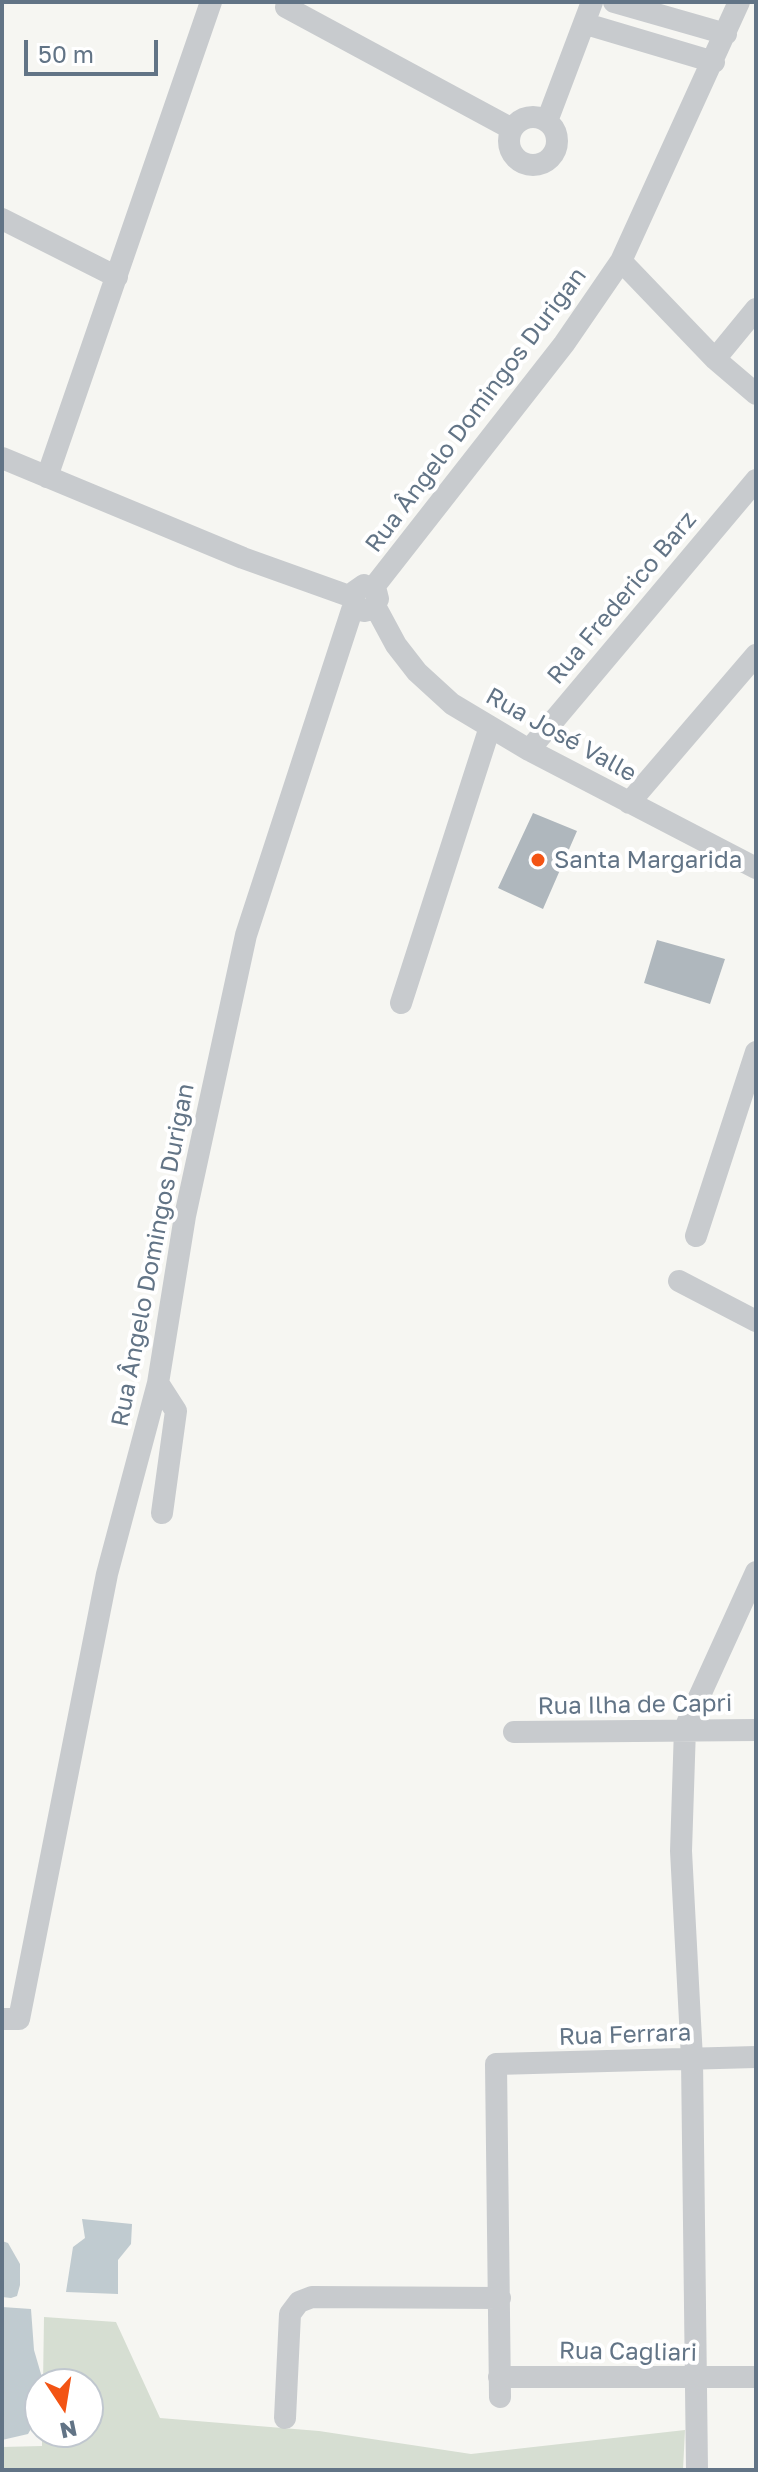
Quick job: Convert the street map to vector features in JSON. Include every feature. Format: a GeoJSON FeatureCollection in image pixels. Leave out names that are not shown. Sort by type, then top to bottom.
{"type":"FeatureCollection","features":[{"type":"Feature","properties":{"kind":"street"},"geometry":{"type":"LineString","coordinates":[[47,477],[211,2]]}},
{"type":"Feature","properties":{"kind":"street"},"geometry":{"type":"LineString","coordinates":[[547,121],[592,2]]}},
{"type":"Feature","properties":{"kind":"street","name":"Rua Ângelo Domingos Durigan"},"geometry":{"type":"LineString","coordinates":[[11,2019],[107,1574],[158,1383],[185,1216],[246,935],[364,599],[564,344],[621,261],[739,2]]}},
{"type":"Feature","properties":{"kind":"street"},"geometry":{"type":"LineString","coordinates":[[626,36],[624,5],[726,34]]}},
{"type":"Feature","properties":{"kind":"street"},"geometry":{"type":"LineString","coordinates":[[286,7],[512,129]]}},
{"type":"Feature","properties":{"kind":"street"},"geometry":{"type":"LineString","coordinates":[[586,24],[714,62]]}},
{"type":"Feature","properties":{"kind":"street"},"geometry":{"type":"LineString","coordinates":[[532,116],[547,121],[558,141],[552,156],[539,165],[523,163],[511,152],[512,129],[532,116]]}},
{"type":"Feature","properties":{"kind":"street"},"geometry":{"type":"LineString","coordinates":[[2,219],[117,277]]}},
{"type":"Feature","properties":{"kind":"street"},"geometry":{"type":"LineString","coordinates":[[621,261],[715,359],[756,394]]}},
{"type":"Feature","properties":{"kind":"street"},"geometry":{"type":"LineString","coordinates":[[715,359],[756,309]]}},
{"type":"Feature","properties":{"kind":"street"},"geometry":{"type":"LineString","coordinates":[[2,458],[243,558],[364,599]]}},
{"type":"Feature","properties":{"kind":"street","name":"Rua Frederico Barz"},"geometry":{"type":"LineString","coordinates":[[529,750],[756,480]]}},
{"type":"Feature","properties":{"kind":"street","name":"Rua José Valle"},"geometry":{"type":"LineString","coordinates":[[364,599],[417,672],[452,704],[529,750],[756,868]]}},
{"type":"Feature","properties":{"kind":"street"},"geometry":{"type":"LineString","coordinates":[[629,803],[756,655]]}},
{"type":"Feature","properties":{"kind":"street"},"geometry":{"type":"LineString","coordinates":[[401,1003],[490,727]]}},
{"type":"Feature","properties":{"kind":"street"},"geometry":{"type":"LineString","coordinates":[[696,1236],[756,1052]]}},
{"type":"Feature","properties":{"kind":"street"},"geometry":{"type":"LineString","coordinates":[[679,1281],[756,1321]]}},
{"type":"Feature","properties":{"kind":"street"},"geometry":{"type":"LineString","coordinates":[[158,1383],[176,1411],[162,1513]]}},
{"type":"Feature","properties":{"kind":"street"},"geometry":{"type":"LineString","coordinates":[[697,2470],[692,2059],[681,1851],[685,1728],[756,1572]]}},
{"type":"Feature","properties":{"kind":"street","name":"Rua Ilha de Capri"},"geometry":{"type":"LineString","coordinates":[[514,1732],[685,1728],[756,1730]]}},
{"type":"Feature","properties":{"kind":"street","name":"Rua Ferrara"},"geometry":{"type":"LineString","coordinates":[[500,2298],[496,2064],[756,2057]]}},
{"type":"Feature","properties":{"kind":"street"},"geometry":{"type":"LineString","coordinates":[[285,2418],[290,2314],[299,2302],[312,2297],[500,2298]]}},
{"type":"Feature","properties":{"kind":"street","name":"Rua Cagliari"},"geometry":{"type":"LineString","coordinates":[[500,2298],[499,2387],[756,2377]]}},
{"type":"Feature","properties":{"kind":"shaded area"},"geometry":{"type":"Polygon","coordinates":[[[82,2219],[132,2224],[131,2244],[118,2260],[118,2294],[66,2292],[73,2247],[85,2238],[82,2219]]]}},
{"type":"Feature","properties":{"kind":"shaded area"},"geometry":{"type":"Polygon","coordinates":[[[2,2241],[8,2243],[20,2264],[20,2285],[17,2296],[11,2298],[2,2297],[2,2241]]]}},
{"type":"Feature","properties":{"kind":"shaded area"},"geometry":{"type":"Polygon","coordinates":[[[2,2307],[31,2309],[34,2350],[39,2368],[24,2368],[24,2435],[2,2440],[2,2307]]]}},
{"type":"Feature","properties":{"kind":"shaded area"},"geometry":{"type":"Polygon","coordinates":[[[44,2317],[116,2322],[160,2418],[319,2431],[471,2454],[685,2430],[683,2470],[2,2470],[2,2447],[104,2448],[104,2368],[43,2368],[44,2317]]]}},
{"type":"Feature","properties":{"kind":"building","name":"Santa Margarida"},"geometry":{"type":"Polygon","coordinates":[[[533,813],[577,831],[543,909],[498,888],[533,813]]]}},
{"type":"Feature","properties":{"kind":"building"},"geometry":{"type":"Polygon","coordinates":[[[657,940],[725,959],[710,1004],[644,983],[657,940]]]}},
{"type":"Feature","properties":{"kind":"place","name":"Santa Margarida"},"geometry":{"type":"Point","coordinates":[538,860]}}]}
